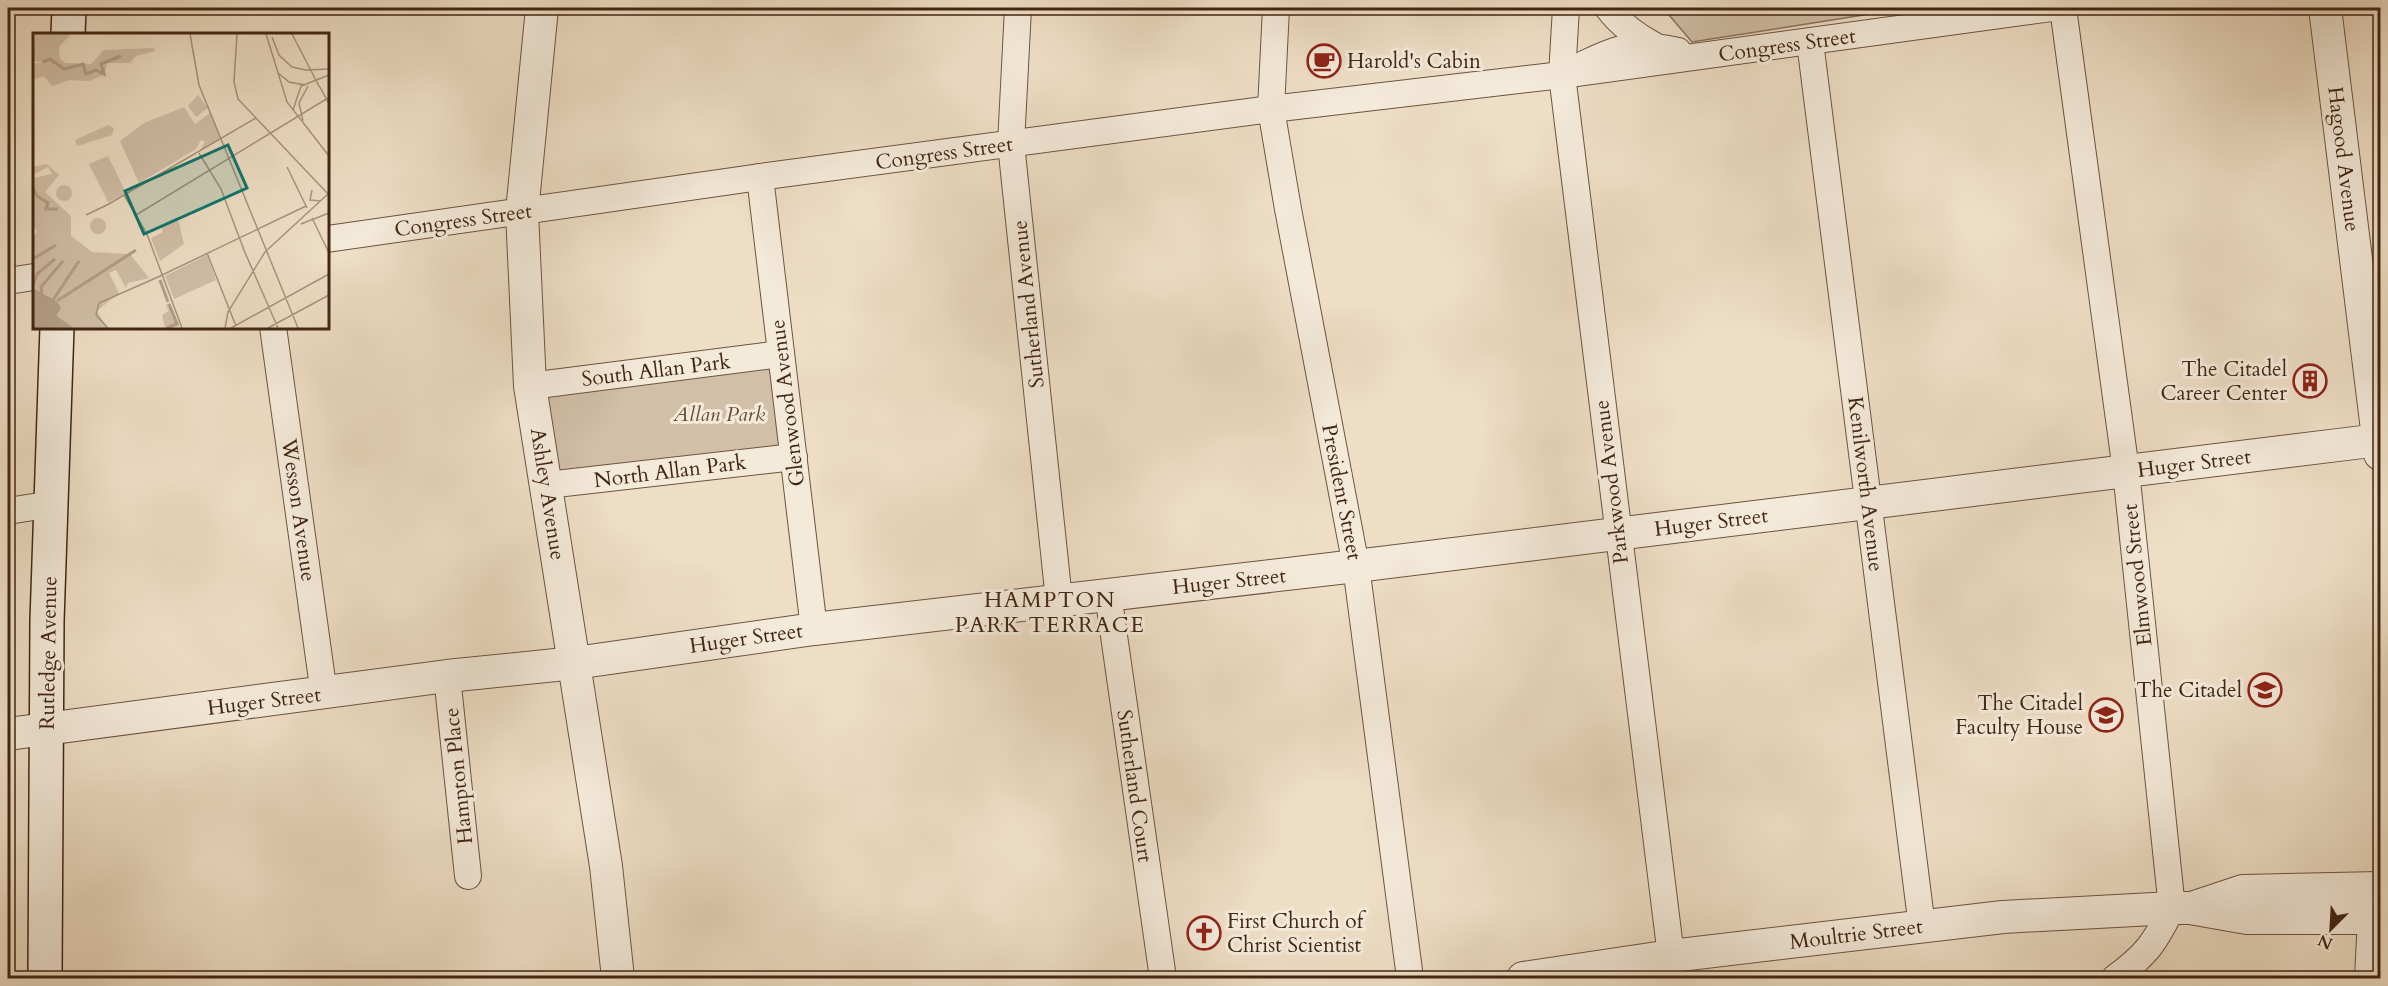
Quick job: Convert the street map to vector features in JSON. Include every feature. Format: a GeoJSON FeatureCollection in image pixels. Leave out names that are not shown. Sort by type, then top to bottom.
{"type":"FeatureCollection","features":[{"type":"Feature","properties":{"kind":"main road"},"geometry":{"type":"LineString","coordinates":[[68,33],[69,8]]}},
{"type":"Feature","properties":{"kind":"main road","name":"Rutledge Avenue"},"geometry":{"type":"LineString","coordinates":[[45,978],[47,621],[57,328]]}},
{"type":"Feature","properties":{"kind":"street","name":"Ashley Avenue"},"geometry":{"type":"LineString","coordinates":[[542,8],[522,212],[530,386],[606,866],[618,978]]}},
{"type":"Feature","properties":{"kind":"street","name":"Sutherland Avenue"},"geometry":{"type":"LineString","coordinates":[[1018,8],[1011,144],[1059,600]]}},
{"type":"Feature","properties":{"kind":"street","name":"President Street"},"geometry":{"type":"LineString","coordinates":[[1276,8],[1270,109],[1356,566],[1410,978]]}},
{"type":"Feature","properties":{"kind":"street","name":"Parkwood Avenue"},"geometry":{"type":"LineString","coordinates":[[1566,8],[1562,75],[1671,956]]}},
{"type":"Feature","properties":{"kind":"street"},"geometry":{"type":"LineString","coordinates":[[1608,8],[1633,34],[1655,46]]}},
{"type":"Feature","properties":{"kind":"street","name":"Congress Street"},"geometry":{"type":"LineString","coordinates":[[328,239],[760,177],[1270,109],[1562,75],[2052,8]]}},
{"type":"Feature","properties":{"kind":"street","name":"Elmwood Street"},"geometry":{"type":"LineString","coordinates":[[2063,8],[2126,471],[2181,908]]}},
{"type":"Feature","properties":{"kind":"street","name":"Hagood Avenue"},"geometry":{"type":"LineString","coordinates":[[2325,8],[2380,447]]}},
{"type":"Feature","properties":{"kind":"street","name":"Kenilworth Avenue"},"geometry":{"type":"LineString","coordinates":[[1810,42],[1922,927]]}},
{"type":"Feature","properties":{"kind":"street","name":"Congress Street"},"geometry":{"type":"LineString","coordinates":[[1562,75],[1613,50],[1633,45],[1655,46],[1700,56]]}},
{"type":"Feature","properties":{"kind":"street","name":"Glenwood Avenue"},"geometry":{"type":"LineString","coordinates":[[760,177],[814,629]]}},
{"type":"Feature","properties":{"kind":"street"},"geometry":{"type":"LineString","coordinates":[[8,281],[33,277]]}},
{"type":"Feature","properties":{"kind":"street","name":"Wesson Avenue"},"geometry":{"type":"LineString","coordinates":[[273,328],[324,694]]}},
{"type":"Feature","properties":{"kind":"street","name":"South Allan Park"},"geometry":{"type":"LineString","coordinates":[[530,386],[781,354]]}},
{"type":"Feature","properties":{"kind":"street","name":"Huger Street"},"geometry":{"type":"LineString","coordinates":[[8,735],[447,676],[575,663],[814,629],[1356,566],[2126,471],[2380,447]]}},
{"type":"Feature","properties":{"kind":"street","name":"North Allan Park"},"geometry":{"type":"LineString","coordinates":[[547,485],[794,457]]}},
{"type":"Feature","properties":{"kind":"street"},"geometry":{"type":"LineString","coordinates":[[8,511],[52,504]]}},
{"type":"Feature","properties":{"kind":"street","name":"Sutherland Court"},"geometry":{"type":"LineString","coordinates":[[1108,594],[1163,978]]}},
{"type":"Feature","properties":{"kind":"street","name":"Hampton Place"},"geometry":{"type":"LineString","coordinates":[[447,676],[468,876]]}},
{"type":"Feature","properties":{"kind":"street","name":"Moultrie Street"},"geometry":{"type":"LineString","coordinates":[[2181,908],[2243,891],[2380,888]]}},
{"type":"Feature","properties":{"kind":"street"},"geometry":{"type":"LineString","coordinates":[[2115,978],[2144,956],[2181,908]]}},
{"type":"Feature","properties":{"kind":"street","name":"Moultrie Street"},"geometry":{"type":"LineString","coordinates":[[1523,978],[1671,956],[2003,917],[2181,908],[2247,918],[2376,918]]}},
{"type":"Feature","properties":{"kind":"street"},"geometry":{"type":"LineString","coordinates":[[2368,978],[2376,918]]}},
{"type":"Feature","properties":{"kind":"green space"},"geometry":{"type":"Polygon","coordinates":[[[1663,8],[1908,8],[1692,42],[1663,8]]]}},
{"type":"Feature","properties":{"kind":"green space","name":"Allan Park"},"geometry":{"type":"Polygon","coordinates":[[[775,361],[787,452],[553,478],[538,391],[775,361]]]}},
{"type":"Feature","properties":{"kind":"place","name":"Harold's Cabin"},"geometry":{"type":"Point","coordinates":[1324,61]}},
{"type":"Feature","properties":{"kind":"place","name":"The Citadel Career Center"},"geometry":{"type":"Point","coordinates":[2310,381]}},
{"type":"Feature","properties":{"kind":"place","name":"The Citadel"},"geometry":{"type":"Point","coordinates":[2265,690]}},
{"type":"Feature","properties":{"kind":"place","name":"The Citadel Faculty House"},"geometry":{"type":"Point","coordinates":[2106,715]}},
{"type":"Feature","properties":{"kind":"place","name":"First Church of Christ Scientist"},"geometry":{"type":"Point","coordinates":[1204,933]}},
{"type":"Feature","properties":{"kind":"district","name":"HAMPTON PARK TERRACE"},"geometry":{"type":"Point","coordinates":[1050,612]}}]}
